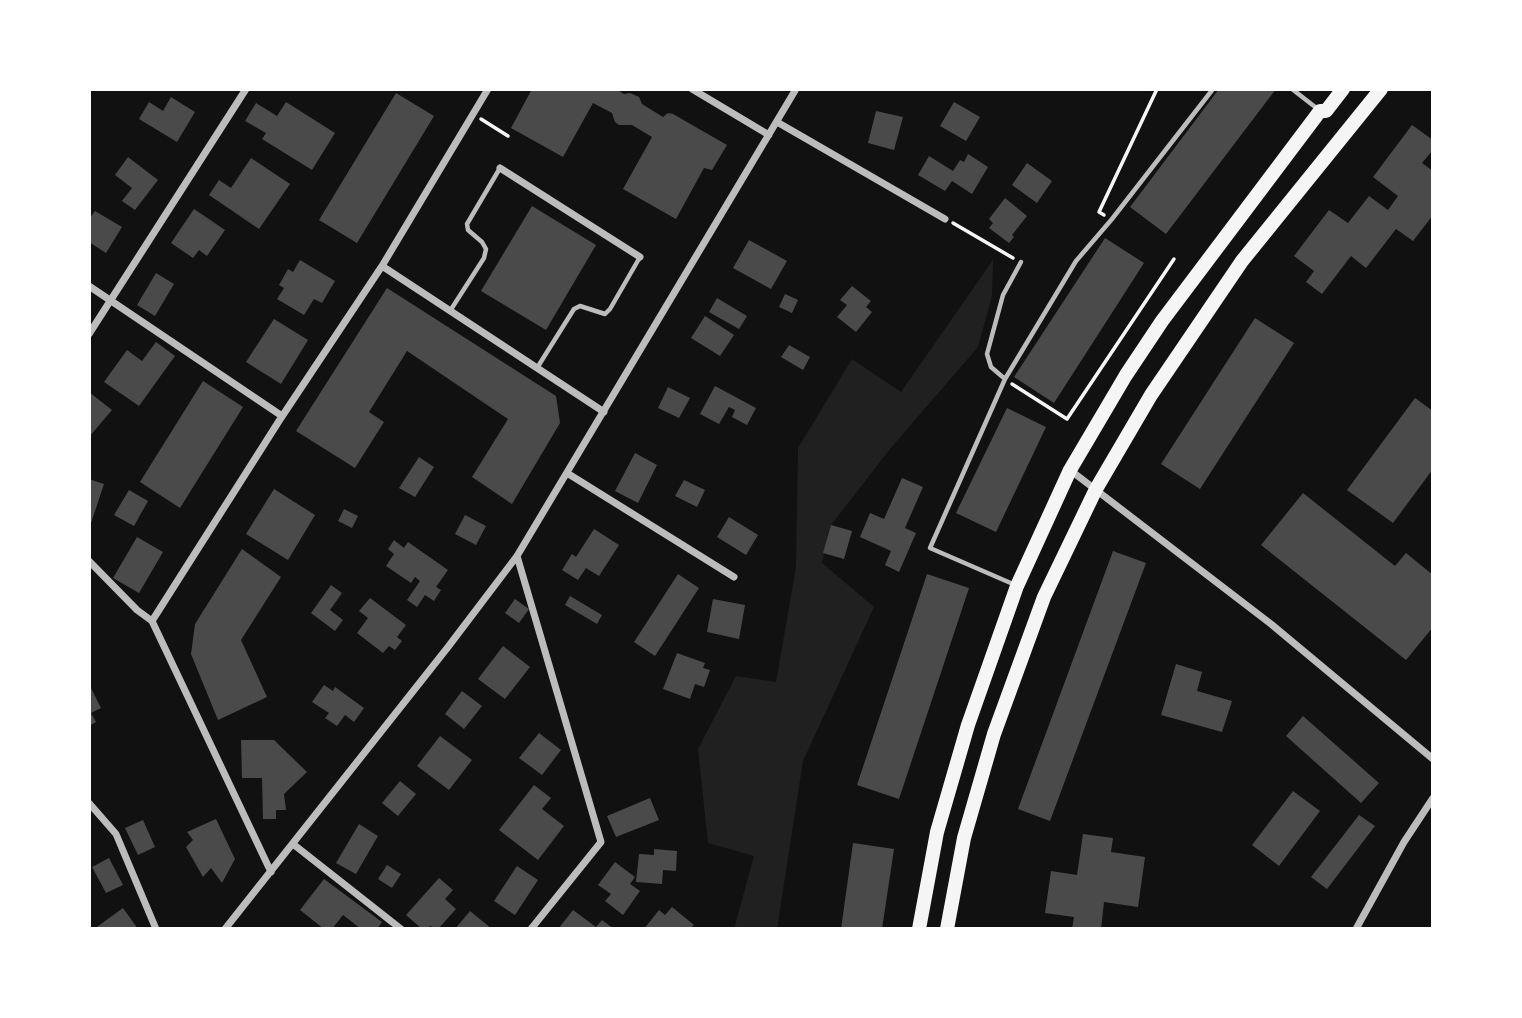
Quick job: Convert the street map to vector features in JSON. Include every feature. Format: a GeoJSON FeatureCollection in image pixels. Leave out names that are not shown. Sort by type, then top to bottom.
{"type":"FeatureCollection","features":[{"type":"Feature","properties":{"kind":"main road"},"geometry":{"type":"LineString","coordinates":[[919,929],[937,832],[968,725],[1017,586],[1070,470],[1126,375],[1162,321],[1320,111],[1326,111],[1343,89]]}},
{"type":"Feature","properties":{"kind":"main road"},"geometry":{"type":"LineString","coordinates":[[947,929],[964,838],[994,734],[1044,597],[1096,489],[1151,395],[1242,261],[1381,89]]}},
{"type":"Feature","properties":{"kind":"street"},"geometry":{"type":"LineString","coordinates":[[89,334],[246,89]]}},
{"type":"Feature","properties":{"kind":"street"},"geometry":{"type":"LineString","coordinates":[[152,621],[282,416],[382,266],[488,89]]}},
{"type":"Feature","properties":{"kind":"street"},"geometry":{"type":"LineString","coordinates":[[692,89],[769,135]]}},
{"type":"Feature","properties":{"kind":"street"},"geometry":{"type":"LineString","coordinates":[[225,929],[517,556],[796,89]]}},
{"type":"Feature","properties":{"kind":"street"},"geometry":{"type":"LineString","coordinates":[[778,122],[946,219]]}},
{"type":"Feature","properties":{"kind":"street"},"geometry":{"type":"LineString","coordinates":[[499,168],[639,257]]}},
{"type":"Feature","properties":{"kind":"street"},"geometry":{"type":"LineString","coordinates":[[382,266],[604,412]]}},
{"type":"Feature","properties":{"kind":"street"},"geometry":{"type":"LineString","coordinates":[[89,286],[282,416]]}},
{"type":"Feature","properties":{"kind":"street"},"geometry":{"type":"LineString","coordinates":[[1070,470],[1271,624],[1433,759]]}},
{"type":"Feature","properties":{"kind":"street"},"geometry":{"type":"LineString","coordinates":[[567,473],[734,577]]}},
{"type":"Feature","properties":{"kind":"street"},"geometry":{"type":"LineString","coordinates":[[517,556],[601,842],[531,929]]}},
{"type":"Feature","properties":{"kind":"street"},"geometry":{"type":"LineString","coordinates":[[89,561],[137,610],[152,621],[271,872]]}},
{"type":"Feature","properties":{"kind":"street"},"geometry":{"type":"LineString","coordinates":[[1356,929],[1404,842],[1433,798]]}},
{"type":"Feature","properties":{"kind":"street"},"geometry":{"type":"LineString","coordinates":[[89,803],[116,834],[156,929]]}},
{"type":"Feature","properties":{"kind":"street"},"geometry":{"type":"LineString","coordinates":[[293,844],[401,929]]}},
{"type":"Feature","properties":{"kind":"lane"},"geometry":{"type":"LineString","coordinates":[[1017,586],[930,548],[1005,379],[1076,261],[1213,89]]}},
{"type":"Feature","properties":{"kind":"lane"},"geometry":{"type":"LineString","coordinates":[[1292,89],[1320,111]]}},
{"type":"Feature","properties":{"kind":"lane"},"geometry":{"type":"LineString","coordinates":[[450,311],[484,258],[486,249],[468,230],[467,224],[499,168]]}},
{"type":"Feature","properties":{"kind":"lane"},"geometry":{"type":"LineString","coordinates":[[537,368],[574,309],[580,306],[605,314],[639,257]]}},
{"type":"Feature","properties":{"kind":"lane"},"geometry":{"type":"LineString","coordinates":[[1005,379],[991,367],[987,354],[1003,295],[1021,262]]}},
{"type":"Feature","properties":{"kind":"path"},"geometry":{"type":"LineString","coordinates":[[1099,212],[1157,89]]}},
{"type":"Feature","properties":{"kind":"path"},"geometry":{"type":"LineString","coordinates":[[473,115],[508,136]]}},
{"type":"Feature","properties":{"kind":"path"},"geometry":{"type":"LineString","coordinates":[[946,219],[1021,262]]}},
{"type":"Feature","properties":{"kind":"path"},"geometry":{"type":"LineString","coordinates":[[1005,379],[1067,419],[1174,259]]}},
{"type":"Feature","properties":{"kind":"shaded area"},"geometry":{"type":"Polygon","coordinates":[[[993,260],[992,296],[978,347],[890,449],[831,525],[822,563],[874,607],[803,761],[777,929],[734,929],[754,856],[708,843],[698,749],[736,676],[776,682],[796,567],[798,448],[852,359],[901,392],[993,260]]]}},
{"type":"Feature","properties":{"kind":"building"},"geometry":{"type":"Polygon","coordinates":[[[532,89],[616,89],[624,94],[630,93],[663,117],[668,113],[673,114],[727,145],[712,170],[704,168],[676,219],[623,189],[652,137],[632,125],[619,125],[612,113],[593,103],[563,157],[511,128],[532,89]]]}},
{"type":"Feature","properties":{"kind":"building"},"geometry":{"type":"Polygon","coordinates":[[[1219,89],[1276,89],[1166,234],[1130,207],[1219,89]]]}},
{"type":"Feature","properties":{"kind":"building"},"geometry":{"type":"Polygon","coordinates":[[[396,93],[434,116],[357,243],[319,220],[396,93]]]}},
{"type":"Feature","properties":{"kind":"building"},"geometry":{"type":"Polygon","coordinates":[[[171,97],[195,112],[177,142],[139,119],[149,102],[163,111],[171,97]]]}},
{"type":"Feature","properties":{"kind":"building"},"geometry":{"type":"Polygon","coordinates":[[[286,102],[335,133],[312,170],[262,139],[266,133],[245,121],[256,103],[277,116],[286,102]]]}},
{"type":"Feature","properties":{"kind":"building"},"geometry":{"type":"Polygon","coordinates":[[[954,102],[980,117],[966,141],[940,126],[954,102]]]}},
{"type":"Feature","properties":{"kind":"building"},"geometry":{"type":"Polygon","coordinates":[[[876,111],[903,117],[894,150],[868,143],[876,111]]]}},
{"type":"Feature","properties":{"kind":"building"},"geometry":{"type":"Polygon","coordinates":[[[1412,125],[1433,140],[1433,150],[1422,163],[1433,171],[1433,215],[1413,241],[1396,229],[1366,268],[1351,256],[1322,294],[1306,282],[1314,271],[1294,256],[1329,210],[1348,223],[1369,196],[1388,210],[1398,196],[1373,177],[1412,125]]]}},
{"type":"Feature","properties":{"kind":"building"},"geometry":{"type":"Polygon","coordinates":[[[968,154],[988,167],[972,194],[952,181],[945,191],[918,175],[929,156],[953,171],[960,160],[964,162],[968,154]]]}},
{"type":"Feature","properties":{"kind":"building"},"geometry":{"type":"Polygon","coordinates":[[[128,157],[158,180],[135,210],[122,201],[132,188],[115,175],[128,157]]]}},
{"type":"Feature","properties":{"kind":"building"},"geometry":{"type":"Polygon","coordinates":[[[251,158],[290,184],[259,229],[209,195],[219,180],[231,188],[251,158]]]}},
{"type":"Feature","properties":{"kind":"building"},"geometry":{"type":"Polygon","coordinates":[[[1027,163],[1052,181],[1037,203],[1012,185],[1027,163]]]}},
{"type":"Feature","properties":{"kind":"building"},"geometry":{"type":"Polygon","coordinates":[[[1005,198],[1027,216],[1009,243],[989,228],[993,223],[989,219],[1005,198]]]}},
{"type":"Feature","properties":{"kind":"building"},"geometry":{"type":"Polygon","coordinates":[[[532,206],[596,245],[546,330],[481,291],[532,206]]]}},
{"type":"Feature","properties":{"kind":"building"},"geometry":{"type":"Polygon","coordinates":[[[194,209],[225,230],[207,256],[199,250],[193,258],[171,243],[194,209]]]}},
{"type":"Feature","properties":{"kind":"building"},"geometry":{"type":"Polygon","coordinates":[[[95,211],[122,227],[106,253],[89,242],[89,219],[95,211]]]}},
{"type":"Feature","properties":{"kind":"building"},"geometry":{"type":"Polygon","coordinates":[[[1105,238],[1144,263],[1054,403],[1014,377],[1105,238]]]}},
{"type":"Feature","properties":{"kind":"building"},"geometry":{"type":"Polygon","coordinates":[[[749,240],[787,261],[771,289],[733,268],[749,240]]]}},
{"type":"Feature","properties":{"kind":"building"},"geometry":{"type":"Polygon","coordinates":[[[300,260],[335,281],[322,303],[314,299],[304,315],[277,299],[284,288],[279,285],[288,269],[293,272],[300,260]]]}},
{"type":"Feature","properties":{"kind":"building"},"geometry":{"type":"Polygon","coordinates":[[[156,273],[174,284],[155,316],[137,305],[156,273]]]}},
{"type":"Feature","properties":{"kind":"building"},"geometry":{"type":"Polygon","coordinates":[[[852,286],[871,301],[866,307],[872,312],[856,332],[837,317],[847,305],[840,300],[852,286]]]}},
{"type":"Feature","properties":{"kind":"building"},"geometry":{"type":"Polygon","coordinates":[[[387,288],[556,396],[560,423],[512,504],[472,477],[508,419],[407,351],[369,412],[384,422],[355,468],[296,431],[387,288]]]}},
{"type":"Feature","properties":{"kind":"building"},"geometry":{"type":"Polygon","coordinates":[[[785,294],[798,300],[792,313],[779,307],[785,294]]]}},
{"type":"Feature","properties":{"kind":"building"},"geometry":{"type":"Polygon","coordinates":[[[717,298],[747,316],[739,329],[709,312],[717,298]]]}},
{"type":"Feature","properties":{"kind":"building"},"geometry":{"type":"Polygon","coordinates":[[[705,316],[734,335],[720,356],[691,338],[705,316]]]}},
{"type":"Feature","properties":{"kind":"building"},"geometry":{"type":"Polygon","coordinates":[[[1255,318],[1294,343],[1200,489],[1161,464],[1255,318]]]}},
{"type":"Feature","properties":{"kind":"building"},"geometry":{"type":"Polygon","coordinates":[[[274,319],[308,340],[281,384],[246,362],[274,319]]]}},
{"type":"Feature","properties":{"kind":"building"},"geometry":{"type":"Polygon","coordinates":[[[156,342],[175,356],[139,406],[104,382],[127,350],[142,361],[156,342]]]}},
{"type":"Feature","properties":{"kind":"building"},"geometry":{"type":"Polygon","coordinates":[[[789,345],[810,357],[803,370],[781,357],[789,345]]]}},
{"type":"Feature","properties":{"kind":"building"},"geometry":{"type":"Polygon","coordinates":[[[203,381],[243,407],[180,508],[140,482],[203,381]]]}},
{"type":"Feature","properties":{"kind":"building"},"geometry":{"type":"Polygon","coordinates":[[[715,386],[756,408],[747,425],[732,417],[735,410],[729,407],[719,424],[700,414],[715,386]]]}},
{"type":"Feature","properties":{"kind":"building"},"geometry":{"type":"Polygon","coordinates":[[[668,387],[690,398],[679,418],[658,408],[668,387]]]}},
{"type":"Feature","properties":{"kind":"building"},"geometry":{"type":"Polygon","coordinates":[[[89,392],[112,410],[89,437],[89,392]]]}},
{"type":"Feature","properties":{"kind":"building"},"geometry":{"type":"Polygon","coordinates":[[[1415,398],[1433,411],[1433,469],[1393,523],[1347,490],[1415,398]]]}},
{"type":"Feature","properties":{"kind":"building"},"geometry":{"type":"Polygon","coordinates":[[[1007,408],[1046,427],[996,532],[956,513],[1007,408]]]}},
{"type":"Feature","properties":{"kind":"building"},"geometry":{"type":"Polygon","coordinates":[[[635,453],[657,465],[638,503],[615,491],[635,453]]]}},
{"type":"Feature","properties":{"kind":"building"},"geometry":{"type":"Polygon","coordinates":[[[419,457],[434,467],[415,497],[399,488],[419,457]]]}},
{"type":"Feature","properties":{"kind":"building"},"geometry":{"type":"Polygon","coordinates":[[[902,478],[923,487],[905,528],[916,533],[899,572],[885,565],[891,551],[860,537],[870,513],[884,519],[902,478]]]}},
{"type":"Feature","properties":{"kind":"building"},"geometry":{"type":"Polygon","coordinates":[[[89,479],[104,484],[90,526],[89,526],[89,479]]]}},
{"type":"Feature","properties":{"kind":"building"},"geometry":{"type":"Polygon","coordinates":[[[684,480],[705,490],[697,507],[675,496],[684,480]]]}},
{"type":"Feature","properties":{"kind":"building"},"geometry":{"type":"Polygon","coordinates":[[[274,489],[315,515],[288,560],[246,534],[274,489]]]}},
{"type":"Feature","properties":{"kind":"building"},"geometry":{"type":"Polygon","coordinates":[[[129,490],[148,501],[134,526],[114,515],[129,490]]]}},
{"type":"Feature","properties":{"kind":"building"},"geometry":{"type":"Polygon","coordinates":[[[1303,493],[1395,566],[1406,553],[1433,575],[1433,627],[1406,660],[1261,545],[1303,493]]]}},
{"type":"Feature","properties":{"kind":"building"},"geometry":{"type":"Polygon","coordinates":[[[344,509],[358,516],[352,528],[338,521],[344,509]]]}},
{"type":"Feature","properties":{"kind":"building"},"geometry":{"type":"Polygon","coordinates":[[[465,515],[486,526],[476,545],[455,534],[465,515]]]}},
{"type":"Feature","properties":{"kind":"building"},"geometry":{"type":"Polygon","coordinates":[[[729,517],[758,535],[746,555],[717,537],[729,517]]]}},
{"type":"Feature","properties":{"kind":"building"},"geometry":{"type":"Polygon","coordinates":[[[831,525],[852,531],[844,559],[823,553],[831,525]]]}},
{"type":"Feature","properties":{"kind":"building"},"geometry":{"type":"Polygon","coordinates":[[[594,529],[619,545],[599,576],[586,568],[578,580],[562,570],[572,554],[576,557],[594,529]]]}},
{"type":"Feature","properties":{"kind":"building"},"geometry":{"type":"Polygon","coordinates":[[[137,537],[163,552],[139,593],[113,578],[137,537]]]}},
{"type":"Feature","properties":{"kind":"building"},"geometry":{"type":"Polygon","coordinates":[[[394,540],[404,548],[408,542],[448,570],[436,587],[441,590],[434,601],[425,595],[417,607],[407,600],[420,581],[415,577],[411,583],[386,566],[394,554],[388,549],[394,540]]]}},
{"type":"Feature","properties":{"kind":"building"},"geometry":{"type":"Polygon","coordinates":[[[242,549],[281,577],[241,640],[267,697],[218,720],[191,654],[195,624],[242,549]]]}},
{"type":"Feature","properties":{"kind":"building"},"geometry":{"type":"Polygon","coordinates":[[[1113,551],[1146,563],[1050,821],[1018,809],[1113,551]]]}},
{"type":"Feature","properties":{"kind":"building"},"geometry":{"type":"Polygon","coordinates":[[[678,574],[699,588],[655,656],[634,642],[678,574]]]}},
{"type":"Feature","properties":{"kind":"building"},"geometry":{"type":"Polygon","coordinates":[[[927,574],[969,588],[899,799],[857,785],[927,574]]]}},
{"type":"Feature","properties":{"kind":"building"},"geometry":{"type":"Polygon","coordinates":[[[331,585],[342,593],[330,610],[343,620],[335,631],[311,613],[331,585]]]}},
{"type":"Feature","properties":{"kind":"building"},"geometry":{"type":"Polygon","coordinates":[[[570,596],[602,615],[597,624],[565,605],[570,596]]]}},
{"type":"Feature","properties":{"kind":"building"},"geometry":{"type":"Polygon","coordinates":[[[370,598],[406,625],[397,637],[402,641],[395,650],[389,646],[383,653],[357,633],[368,618],[359,611],[370,598]]]}},
{"type":"Feature","properties":{"kind":"building"},"geometry":{"type":"Polygon","coordinates":[[[515,599],[529,609],[519,623],[505,613],[515,599]]]}},
{"type":"Feature","properties":{"kind":"building"},"geometry":{"type":"Polygon","coordinates":[[[713,599],[745,605],[739,639],[707,632],[713,599]]]}},
{"type":"Feature","properties":{"kind":"building"},"geometry":{"type":"Polygon","coordinates":[[[503,646],[530,667],[505,699],[478,679],[503,646]]]}},
{"type":"Feature","properties":{"kind":"building"},"geometry":{"type":"Polygon","coordinates":[[[677,653],[705,663],[703,668],[710,670],[704,687],[695,684],[690,699],[663,689],[677,653]]]}},
{"type":"Feature","properties":{"kind":"building"},"geometry":{"type":"Polygon","coordinates":[[[1176,664],[1202,672],[1197,691],[1232,701],[1222,732],[1161,715],[1176,664]]]}},
{"type":"Feature","properties":{"kind":"building"},"geometry":{"type":"Polygon","coordinates":[[[89,684],[101,708],[91,713],[96,722],[89,726],[89,684]]]}},
{"type":"Feature","properties":{"kind":"building"},"geometry":{"type":"Polygon","coordinates":[[[324,685],[333,691],[335,687],[364,708],[354,722],[345,715],[337,726],[325,718],[329,713],[312,702],[324,685]]]}},
{"type":"Feature","properties":{"kind":"building"},"geometry":{"type":"Polygon","coordinates":[[[462,691],[482,706],[464,729],[445,714],[462,691]]]}},
{"type":"Feature","properties":{"kind":"building"},"geometry":{"type":"Polygon","coordinates":[[[1303,716],[1379,783],[1361,803],[1286,736],[1303,716]]]}},
{"type":"Feature","properties":{"kind":"building"},"geometry":{"type":"Polygon","coordinates":[[[539,733],[561,750],[542,775],[519,758],[539,733]]]}},
{"type":"Feature","properties":{"kind":"building"},"geometry":{"type":"Polygon","coordinates":[[[440,736],[472,760],[449,790],[417,766],[440,736]]]}},
{"type":"Feature","properties":{"kind":"building"},"geometry":{"type":"Polygon","coordinates":[[[241,740],[274,740],[307,772],[284,794],[286,810],[276,810],[276,819],[263,819],[262,778],[242,778],[241,740]]]}},
{"type":"Feature","properties":{"kind":"building"},"geometry":{"type":"Polygon","coordinates":[[[400,781],[416,794],[398,816],[382,803],[400,781]]]}},
{"type":"Feature","properties":{"kind":"building"},"geometry":{"type":"Polygon","coordinates":[[[534,785],[551,798],[542,809],[564,826],[538,860],[499,830],[534,785]]]}},
{"type":"Feature","properties":{"kind":"building"},"geometry":{"type":"Polygon","coordinates":[[[1293,791],[1320,811],[1279,866],[1252,845],[1293,791]]]}},
{"type":"Feature","properties":{"kind":"building"},"geometry":{"type":"Polygon","coordinates":[[[650,798],[659,820],[616,837],[607,816],[650,798]]]}},
{"type":"Feature","properties":{"kind":"building"},"geometry":{"type":"Polygon","coordinates":[[[1359,815],[1375,826],[1327,889],[1311,877],[1359,815]]]}},
{"type":"Feature","properties":{"kind":"building"},"geometry":{"type":"Polygon","coordinates":[[[216,819],[235,859],[222,883],[211,868],[203,877],[186,847],[193,840],[187,832],[216,819]]]}},
{"type":"Feature","properties":{"kind":"building"},"geometry":{"type":"Polygon","coordinates":[[[143,820],[155,847],[138,855],[125,828],[143,820]]]}},
{"type":"Feature","properties":{"kind":"building"},"geometry":{"type":"Polygon","coordinates":[[[359,824],[378,836],[356,874],[336,863],[359,824]]]}},
{"type":"Feature","properties":{"kind":"building"},"geometry":{"type":"Polygon","coordinates":[[[1083,834],[1113,838],[1111,852],[1145,857],[1138,907],[1104,902],[1101,929],[1072,929],[1074,917],[1045,913],[1051,871],[1077,875],[1083,834]]]}},
{"type":"Feature","properties":{"kind":"building"},"geometry":{"type":"Polygon","coordinates":[[[853,843],[894,849],[882,929],[841,929],[853,843]]]}},
{"type":"Feature","properties":{"kind":"building"},"geometry":{"type":"Polygon","coordinates":[[[654,849],[677,851],[676,871],[663,870],[662,884],[636,882],[639,854],[654,855],[654,849]]]}},
{"type":"Feature","properties":{"kind":"building"},"geometry":{"type":"Polygon","coordinates":[[[109,858],[123,885],[106,893],[92,867],[109,858]]]}},
{"type":"Feature","properties":{"kind":"building"},"geometry":{"type":"Polygon","coordinates":[[[615,862],[635,877],[630,884],[640,891],[623,915],[605,901],[611,894],[598,885],[615,862]]]}},
{"type":"Feature","properties":{"kind":"building"},"geometry":{"type":"Polygon","coordinates":[[[387,865],[401,874],[392,888],[378,879],[387,865]]]}},
{"type":"Feature","properties":{"kind":"building"},"geometry":{"type":"Polygon","coordinates":[[[517,866],[538,880],[515,915],[494,901],[517,866]]]}},
{"type":"Feature","properties":{"kind":"building"},"geometry":{"type":"Polygon","coordinates":[[[439,878],[453,890],[445,899],[456,909],[438,929],[430,926],[422,929],[406,915],[439,878]]]}},
{"type":"Feature","properties":{"kind":"building"},"geometry":{"type":"Polygon","coordinates":[[[324,879],[382,922],[377,929],[361,929],[343,915],[332,929],[324,929],[300,910],[324,879]]]}},
{"type":"Feature","properties":{"kind":"building"},"geometry":{"type":"Polygon","coordinates":[[[672,907],[694,925],[690,929],[644,929],[659,910],[665,915],[672,907]]]}},
{"type":"Feature","properties":{"kind":"building"},"geometry":{"type":"Polygon","coordinates":[[[123,908],[138,929],[94,929],[123,908]]]}},
{"type":"Feature","properties":{"kind":"building"},"geometry":{"type":"Polygon","coordinates":[[[573,910],[596,927],[602,920],[614,929],[558,929],[573,910]]]}},
{"type":"Feature","properties":{"kind":"building"},"geometry":{"type":"Polygon","coordinates":[[[470,911],[492,929],[455,929],[470,911]]]}}]}
